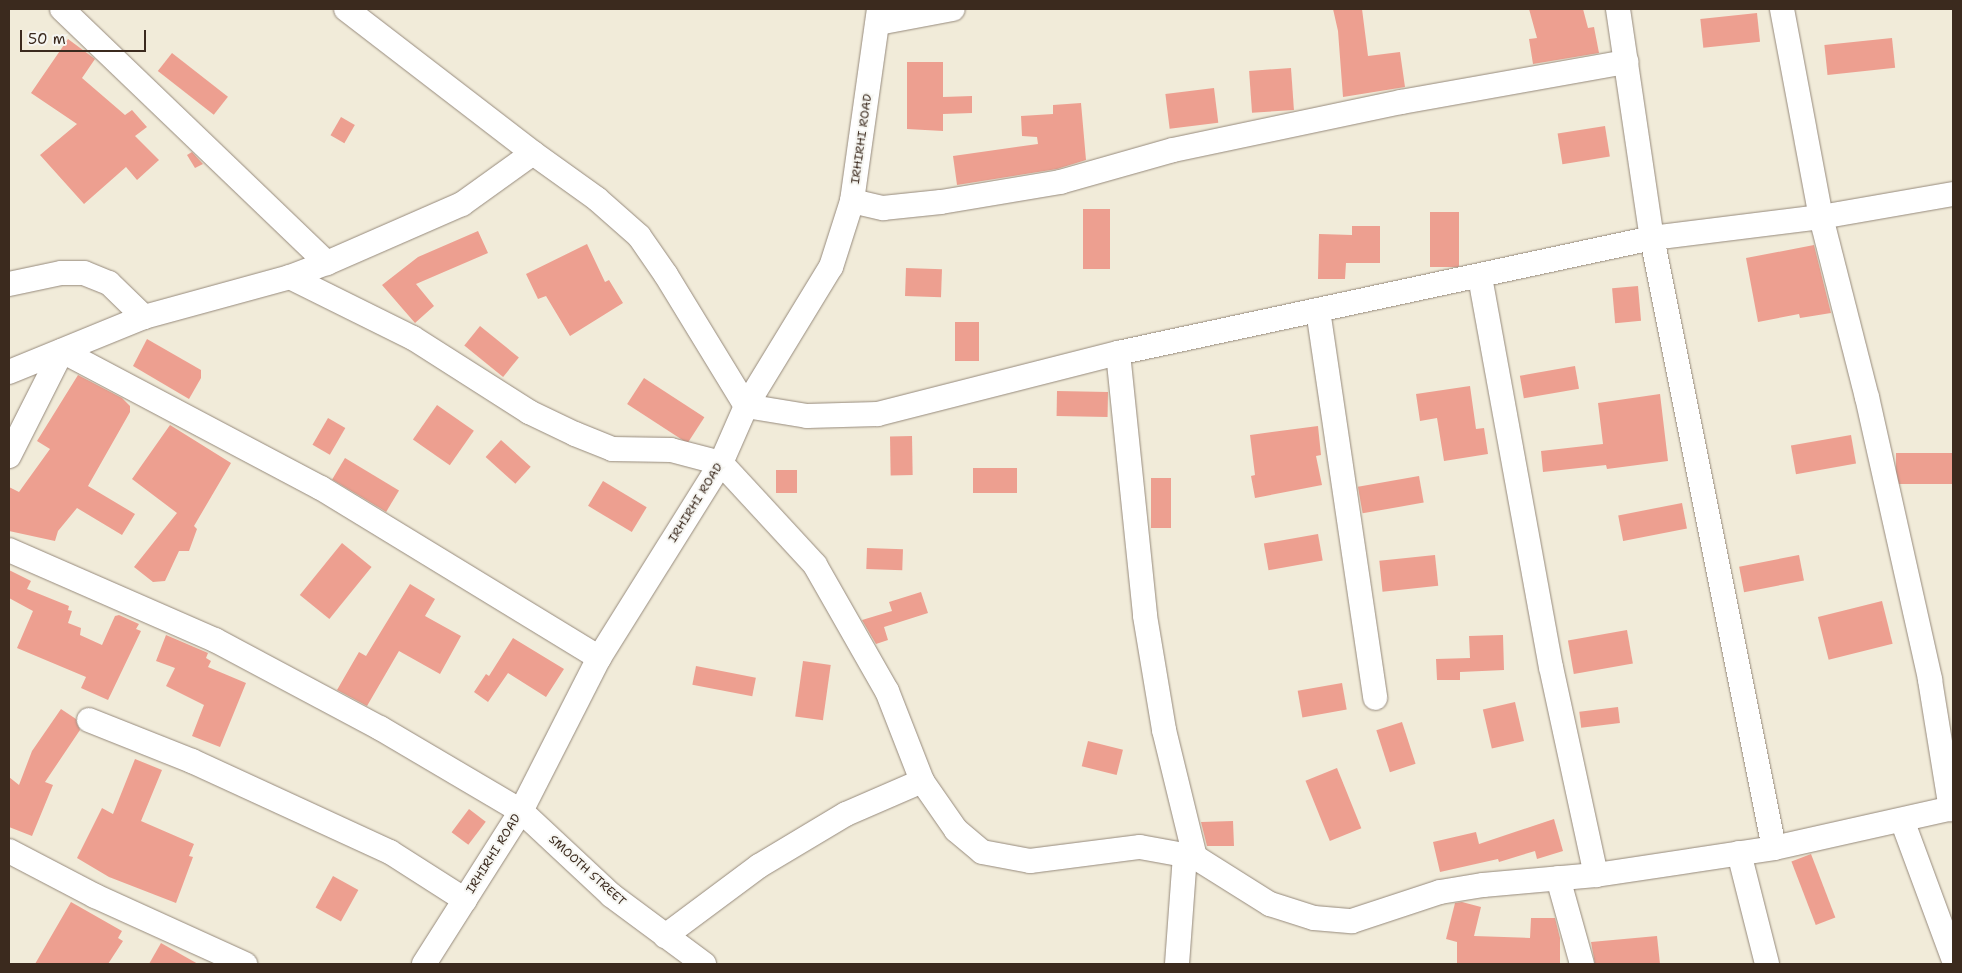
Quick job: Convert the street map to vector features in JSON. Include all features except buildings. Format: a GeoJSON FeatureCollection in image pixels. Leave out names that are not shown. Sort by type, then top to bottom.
{"type":"FeatureCollection","features":[{"type":"Feature","properties":{"kind":"street"},"geometry":{"type":"LineString","coordinates":[[62,9],[327,263]]}},
{"type":"Feature","properties":{"kind":"street"},"geometry":{"type":"LineString","coordinates":[[346,9],[533,153],[597,198],[639,236],[666,275],[746,406],[807,416],[878,414],[1118,353],[1480,277],[1652,238],[1821,217],[1953,194]]}},
{"type":"Feature","properties":{"kind":"street"},"geometry":{"type":"LineString","coordinates":[[878,16],[953,9]]}},
{"type":"Feature","properties":{"kind":"street"},"geometry":{"type":"LineString","coordinates":[[1618,9],[1652,238],[1774,848]]}},
{"type":"Feature","properties":{"kind":"street"},"geometry":{"type":"LineString","coordinates":[[290,277],[413,338],[529,412],[574,434],[612,449],[671,450],[721,463],[815,565],[886,691],[922,781],[956,830],[982,852],[1030,861],[1140,847],[1190,856],[1270,904],[1314,918],[1352,921],[1440,892],[1558,878],[1596,876],[1774,848],[1952,809],[1928,670],[1867,397],[1821,217],[1782,9]]}},
{"type":"Feature","properties":{"kind":"street","name":"IRHIRHI ROAD"},"geometry":{"type":"LineString","coordinates":[[424,964],[521,811],[599,658],[721,463],[746,406],[831,267],[852,201],[878,16]]}},
{"type":"Feature","properties":{"kind":"street"},"geometry":{"type":"LineString","coordinates":[[852,201],[883,208],[941,202],[1060,182],[1173,150],[1334,116],[1626,62]]}},
{"type":"Feature","properties":{"kind":"street"},"geometry":{"type":"LineString","coordinates":[[9,372],[144,317],[290,277],[327,263],[462,204],[533,153]]}},
{"type":"Feature","properties":{"kind":"street"},"geometry":{"type":"LineString","coordinates":[[9,284],[61,273],[84,273],[109,283],[144,317]]}},
{"type":"Feature","properties":{"kind":"street"},"geometry":{"type":"LineString","coordinates":[[1480,277],[1551,667],[1596,876]]}},
{"type":"Feature","properties":{"kind":"street"},"geometry":{"type":"LineString","coordinates":[[1318,310],[1375,698]]}},
{"type":"Feature","properties":{"kind":"street"},"geometry":{"type":"LineString","coordinates":[[9,456],[62,350]]}},
{"type":"Feature","properties":{"kind":"street"},"geometry":{"type":"LineString","coordinates":[[62,350],[321,488],[599,658]]}},
{"type":"Feature","properties":{"kind":"street"},"geometry":{"type":"LineString","coordinates":[[1118,353],[1145,616],[1164,730],[1190,856],[1177,964]]}},
{"type":"Feature","properties":{"kind":"street","name":"SMOOTH STREET"},"geometry":{"type":"LineString","coordinates":[[9,550],[215,640],[380,728],[521,811],[611,895],[704,964]]}},
{"type":"Feature","properties":{"kind":"street"},"geometry":{"type":"LineString","coordinates":[[89,720],[192,761],[390,852],[465,900]]}},
{"type":"Feature","properties":{"kind":"street"},"geometry":{"type":"LineString","coordinates":[[666,936],[759,866],[846,814],[922,781]]}},
{"type":"Feature","properties":{"kind":"street"},"geometry":{"type":"LineString","coordinates":[[1902,820],[1953,958]]}},
{"type":"Feature","properties":{"kind":"street"},"geometry":{"type":"LineString","coordinates":[[9,851],[95,896],[245,964]]}},
{"type":"Feature","properties":{"kind":"street"},"geometry":{"type":"LineString","coordinates":[[1739,853],[1767,964]]}},
{"type":"Feature","properties":{"kind":"street"},"geometry":{"type":"LineString","coordinates":[[1558,878],[1582,964]]}}]}
